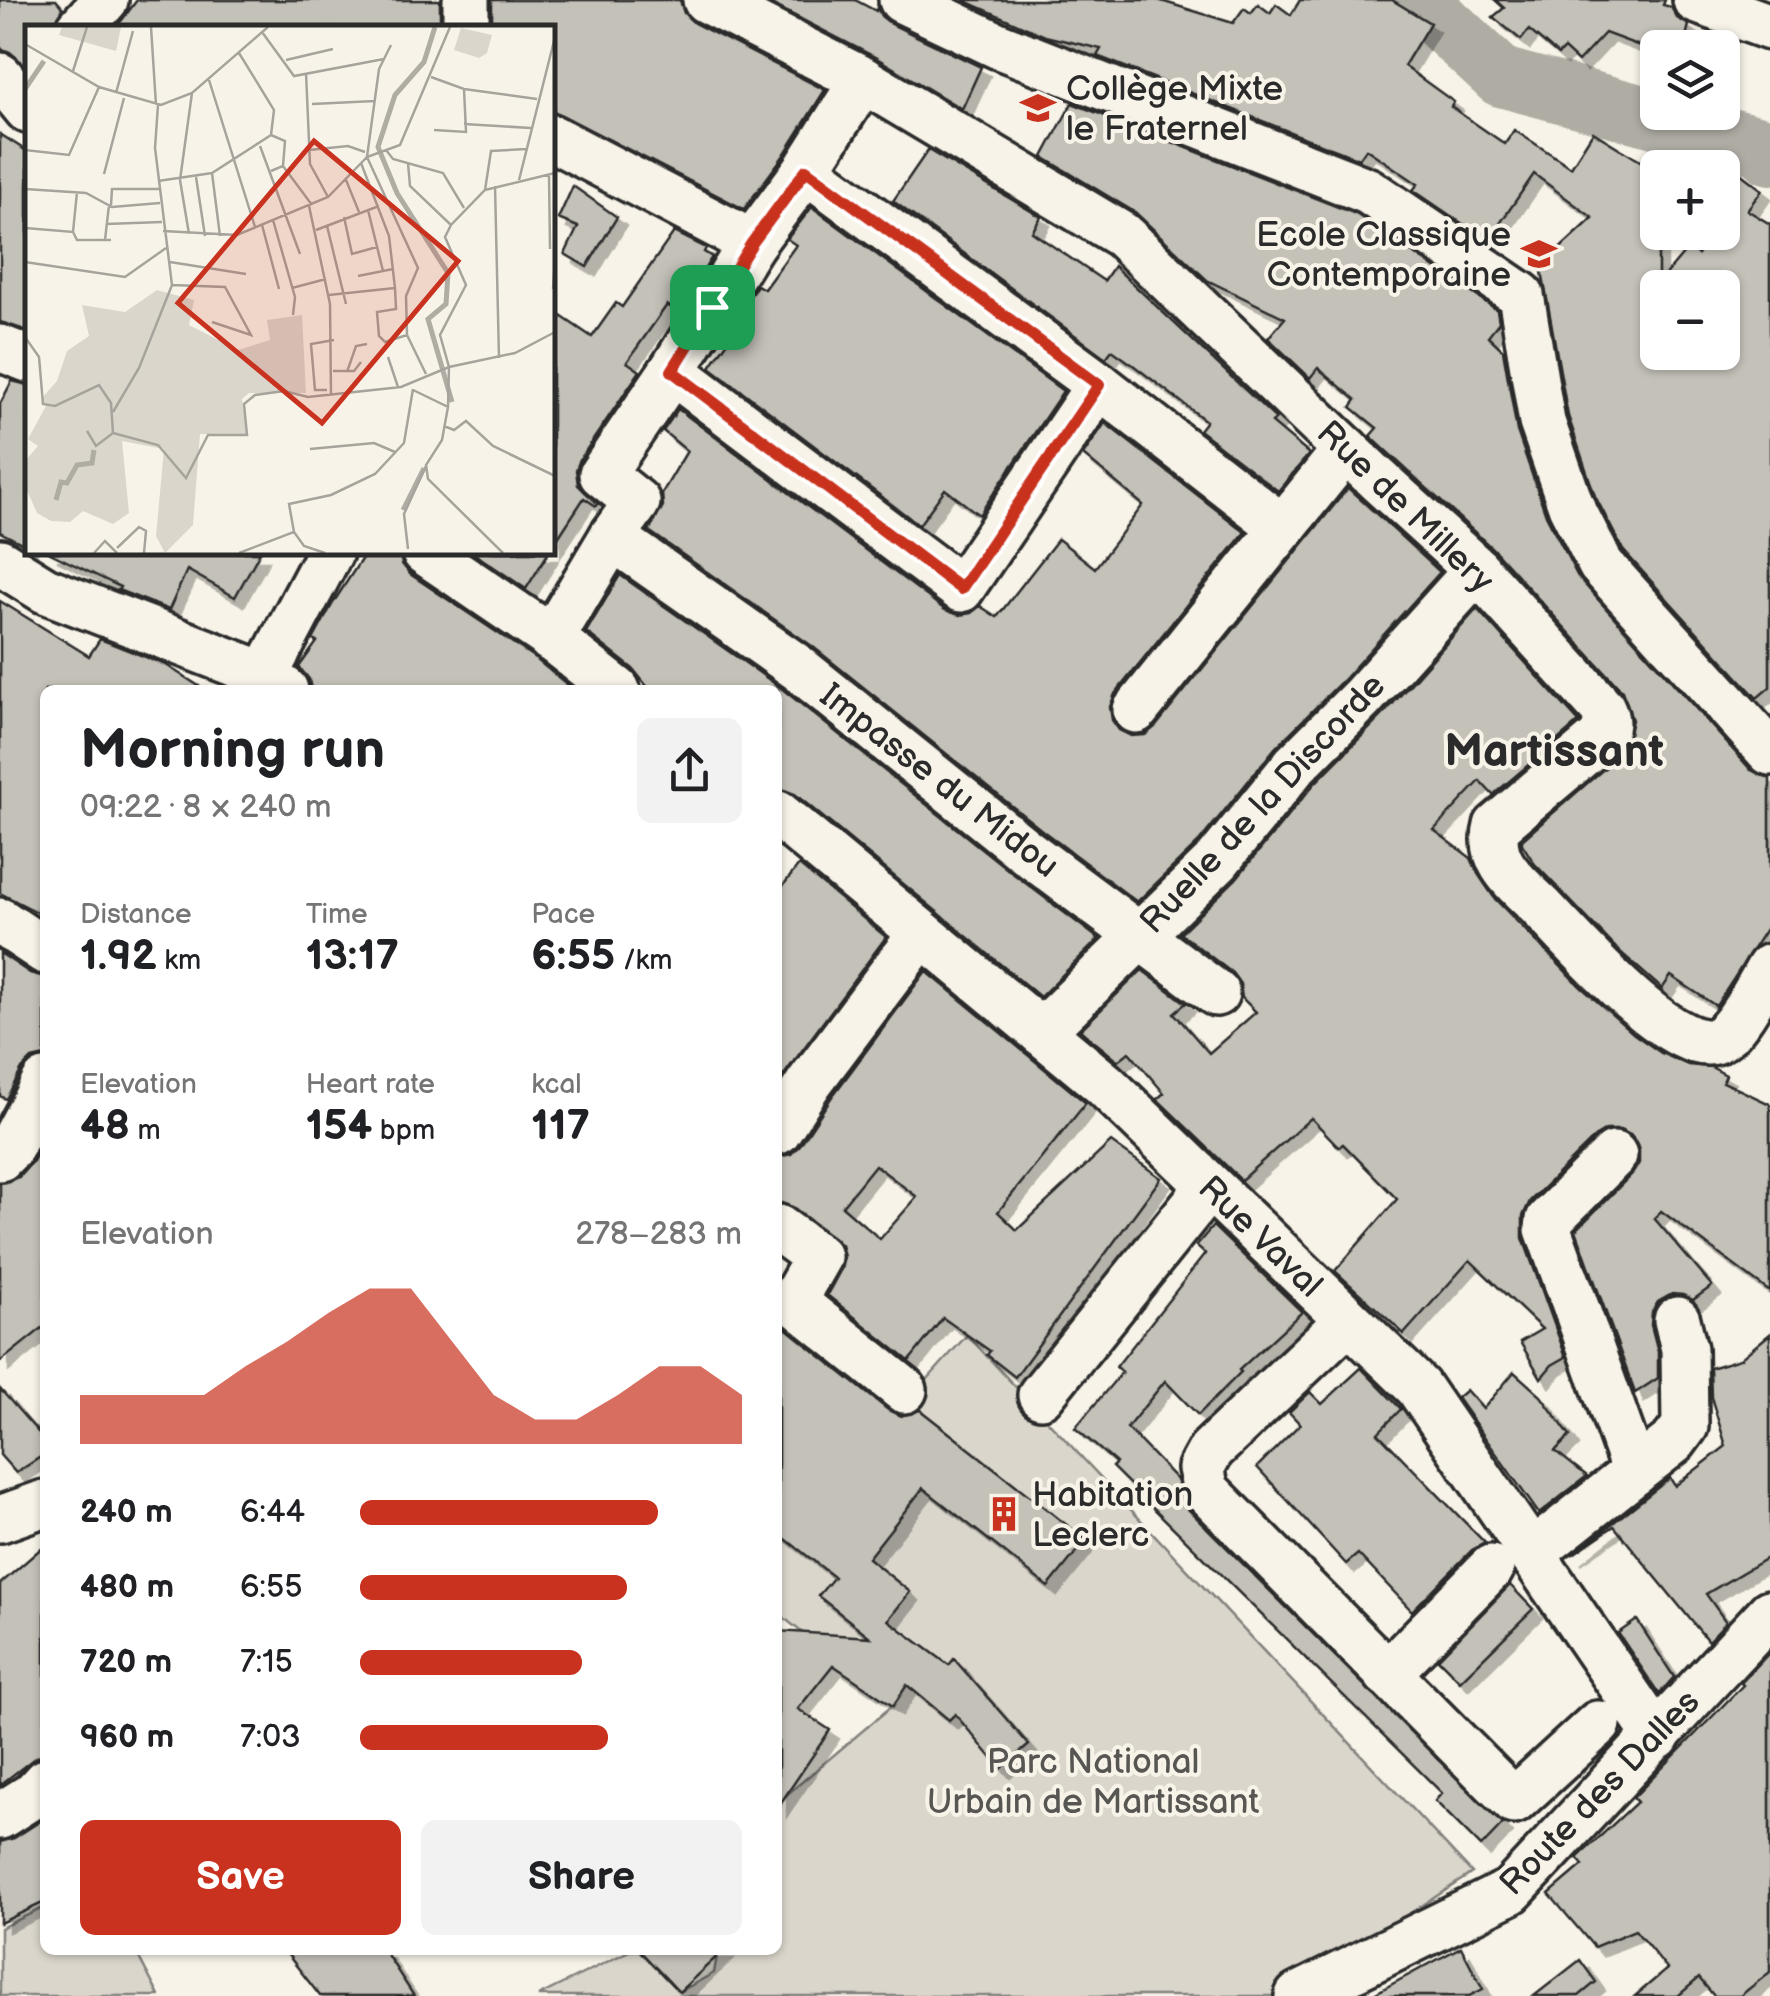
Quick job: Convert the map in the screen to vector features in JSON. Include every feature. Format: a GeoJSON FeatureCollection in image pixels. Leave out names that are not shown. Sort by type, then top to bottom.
{"type":"FeatureCollection","features":[{"type":"Feature","properties":{"kind":"street"},"geometry":{"type":"LineString","coordinates":[[83,25],[106,0]]}},
{"type":"Feature","properties":{"kind":"street","name":"Rue de Millery"},"geometry":{"type":"LineString","coordinates":[[706,0],[863,80],[1122,234],[1477,570],[1607,718],[1600,739],[1497,826],[1492,844],[1497,858],[1591,961],[1652,1016],[1690,1042],[1715,1042],[1730,1030],[1770,966]]}},
{"type":"Feature","properties":{"kind":"street"},"geometry":{"type":"LineString","coordinates":[[902,0],[997,45],[1368,191],[1521,296],[1542,422],[1571,506],[1602,565],[1770,752]]}},
{"type":"Feature","properties":{"kind":"street"},"geometry":{"type":"LineString","coordinates":[[1696,0],[1770,26]]}},
{"type":"Feature","properties":{"kind":"street"},"geometry":{"type":"LineString","coordinates":[[551,640],[637,502],[602,474],[863,80]]}},
{"type":"Feature","properties":{"kind":"street"},"geometry":{"type":"LineString","coordinates":[[555,140],[752,243]]}},
{"type":"Feature","properties":{"kind":"street"},"geometry":{"type":"LineString","coordinates":[[806,170],[1284,525]]}},
{"type":"Feature","properties":{"kind":"street"},"geometry":{"type":"LineString","coordinates":[[0,348],[25,357]]}},
{"type":"Feature","properties":{"kind":"street"},"geometry":{"type":"LineString","coordinates":[[672,371],[961,589],[1099,385]]}},
{"type":"Feature","properties":{"kind":"street"},"geometry":{"type":"LineString","coordinates":[[1136,710],[1346,449]]}},
{"type":"Feature","properties":{"kind":"street","name":"Impasse du Midou"},"geometry":{"type":"LineString","coordinates":[[612,537],[797,667],[1027,852],[1216,993]]}},
{"type":"Feature","properties":{"kind":"street"},"geometry":{"type":"LineString","coordinates":[[0,562],[45,590],[269,685],[329,555]]}},
{"type":"Feature","properties":{"kind":"street"},"geometry":{"type":"LineString","coordinates":[[429,555],[610,685]]}},
{"type":"Feature","properties":{"kind":"street","name":"Ruelle de la Discorde"},"geometry":{"type":"LineString","coordinates":[[1041,1032],[1218,860],[1295,765],[1362,698],[1477,570]]}},
{"type":"Feature","properties":{"kind":"street","name":"Rue Vaval"},"geometry":{"type":"LineString","coordinates":[[782,817],[1104,1084],[1418,1387],[1511,1561],[1656,1738]]}},
{"type":"Feature","properties":{"kind":"street"},"geometry":{"type":"LineString","coordinates":[[0,921],[40,948]]}},
{"type":"Feature","properties":{"kind":"street"},"geometry":{"type":"LineString","coordinates":[[782,1125],[921,934]]}},
{"type":"Feature","properties":{"kind":"street"},"geometry":{"type":"LineString","coordinates":[[0,1158],[10,1148],[40,1091]]}},
{"type":"Feature","properties":{"kind":"street"},"geometry":{"type":"LineString","coordinates":[[1614,1155],[1548,1220],[1548,1229],[1635,1472]]}},
{"type":"Feature","properties":{"kind":"street"},"geometry":{"type":"LineString","coordinates":[[1042,1395],[1210,1186]]}},
{"type":"Feature","properties":{"kind":"street"},"geometry":{"type":"LineString","coordinates":[[782,1231],[818,1257],[793,1301],[904,1390]]}},
{"type":"Feature","properties":{"kind":"street"},"geometry":{"type":"LineString","coordinates":[[1348,1320],[1210,1450],[1201,1468],[1206,1490],[1514,1801],[1598,1724]]}},
{"type":"Feature","properties":{"kind":"street"},"geometry":{"type":"LineString","coordinates":[[1387,1674],[1511,1561],[1674,1441],[1685,1426],[1684,1348],[1678,1320]]}},
{"type":"Feature","properties":{"kind":"street"},"geometry":{"type":"LineString","coordinates":[[0,1519],[40,1505]]}},
{"type":"Feature","properties":{"kind":"street","name":"Route des Dalles"},"geometry":{"type":"LineString","coordinates":[[1298,1996],[1511,1891],[1770,1612]]}},
{"type":"Feature","properties":{"kind":"street"},"geometry":{"type":"LineString","coordinates":[[0,1816],[40,1787]]}},
{"type":"Feature","properties":{"kind":"green space","name":"Parc National Urbain de Martissant"},"geometry":{"type":"Polygon","coordinates":[[[967,1335],[1472,1873],[1283,1996],[538,1996],[621,1955],[644,1955],[679,1992],[714,1973],[717,1955],[782,1955],[784,1797],[892,1706],[782,1616],[782,1543],[967,1335]]]}},
{"type":"Feature","properties":{"kind":"green space"},"geometry":{"type":"Polygon","coordinates":[[[40,1909],[40,1955],[138,1955],[159,1996],[0,1996],[0,1928],[40,1909]]]}},
{"type":"Feature","properties":{"kind":"building"},"geometry":{"type":"Polygon","coordinates":[[[0,0],[56,0],[63,8],[55,25],[25,25],[25,65],[0,48],[0,0]]]}},
{"type":"Feature","properties":{"kind":"building"},"geometry":{"type":"Polygon","coordinates":[[[137,0],[440,0],[440,25],[118,25],[137,0]]]}},
{"type":"Feature","properties":{"kind":"building"},"geometry":{"type":"Polygon","coordinates":[[[492,0],[680,0],[684,13],[694,23],[825,90],[744,209],[555,112],[555,25],[492,25],[492,0]]]}},
{"type":"Feature","properties":{"kind":"building"},"geometry":{"type":"Polygon","coordinates":[[[764,0],[855,0],[876,11],[877,7],[891,24],[981,67],[962,109],[875,57],[764,0]]]}},
{"type":"Feature","properties":{"kind":"building"},"geometry":{"type":"Polygon","coordinates":[[[963,0],[1158,0],[1233,23],[1244,8],[1251,13],[1258,4],[1270,13],[1276,4],[1291,15],[1300,0],[1392,0],[1430,23],[1404,66],[1454,102],[1451,107],[1505,144],[1514,130],[1571,167],[1593,132],[1640,161],[1640,250],[1658,250],[1658,270],[1640,270],[1640,370],[1740,370],[1740,270],[1670,270],[1686,250],[1698,255],[1701,250],[1740,250],[1740,173],[1762,190],[1747,210],[1770,224],[1770,687],[1757,698],[1623,550],[1595,496],[1568,416],[1541,266],[1593,218],[1534,174],[1488,241],[1413,190],[1418,184],[1366,149],[1359,159],[1097,56],[1101,49],[1045,36],[963,0]]]}},
{"type":"Feature","properties":{"kind":"building"},"geometry":{"type":"Polygon","coordinates":[[[1495,0],[1665,0],[1663,5],[1671,7],[1677,18],[1689,25],[1688,30],[1640,30],[1640,46],[1605,33],[1578,62],[1564,49],[1558,55],[1529,30],[1521,40],[1493,17],[1504,8],[1495,0]]]}},
{"type":"Feature","properties":{"kind":"building"},"geometry":{"type":"Polygon","coordinates":[[[1072,103],[1356,214],[1497,310],[1499,322],[1488,336],[1503,350],[1517,431],[1546,515],[1578,577],[1751,770],[1770,778],[1770,923],[1716,1006],[1671,976],[1662,989],[1617,949],[1534,863],[1522,844],[1623,752],[1632,720],[1622,691],[1495,551],[1370,436],[1377,428],[1351,407],[1356,400],[1318,368],[1310,378],[1268,338],[1285,318],[1207,280],[1136,213],[1043,157],[1072,103]]]}},
{"type":"Feature","properties":{"kind":"building"},"geometry":{"type":"Polygon","coordinates":[[[0,134],[25,150],[25,330],[0,322],[0,134]]]}},
{"type":"Feature","properties":{"kind":"building"},"geometry":{"type":"Polygon","coordinates":[[[928,150],[1041,217],[1032,232],[1104,281],[1114,266],[1276,419],[1272,423],[1309,454],[1278,491],[1199,430],[1206,421],[1133,365],[1112,350],[1106,358],[893,201],[928,150]]]}},
{"type":"Feature","properties":{"kind":"building"},"geometry":{"type":"Polygon","coordinates":[[[573,186],[617,217],[587,267],[565,254],[578,227],[558,219],[573,186]]]}},
{"type":"Feature","properties":{"kind":"building"},"geometry":{"type":"Polygon","coordinates":[[[812,207],[1063,391],[979,515],[945,489],[919,525],[710,367],[728,341],[723,338],[757,285],[764,289],[796,245],[787,239],[812,207]]]}},
{"type":"Feature","properties":{"kind":"building"},"geometry":{"type":"Polygon","coordinates":[[[674,232],[706,248],[704,252],[712,257],[678,312],[667,305],[627,362],[640,371],[576,470],[578,485],[598,504],[584,498],[555,542],[555,312],[592,337],[616,303],[622,307],[674,232]]]}},
{"type":"Feature","properties":{"kind":"building"},"geometry":{"type":"Polygon","coordinates":[[[12,381],[25,384],[25,544],[0,532],[0,404],[12,381]]]}},
{"type":"Feature","properties":{"kind":"building"},"geometry":{"type":"Polygon","coordinates":[[[678,409],[945,610],[959,615],[980,606],[997,617],[1058,539],[1095,568],[1143,505],[1083,455],[1105,423],[1245,532],[1115,694],[1110,707],[1112,720],[1119,730],[1131,736],[1145,735],[1156,726],[1348,488],[1440,572],[1343,680],[1275,748],[1199,842],[1137,902],[812,646],[649,531],[663,506],[662,493],[687,451],[663,431],[678,409]]]}},
{"type":"Feature","properties":{"kind":"building"},"geometry":{"type":"Polygon","coordinates":[[[54,555],[258,555],[235,597],[187,570],[169,610],[118,590],[120,587],[54,555]]]}},
{"type":"Feature","properties":{"kind":"building"},"geometry":{"type":"Polygon","coordinates":[[[364,555],[400,555],[410,574],[532,656],[568,685],[310,685],[299,667],[317,642],[313,640],[364,555]]]}},
{"type":"Feature","properties":{"kind":"building"},"geometry":{"type":"Polygon","coordinates":[[[476,555],[547,555],[526,589],[476,555]]]}},
{"type":"Feature","properties":{"kind":"building"},"geometry":{"type":"Polygon","coordinates":[[[620,575],[777,685],[646,685],[633,669],[586,632],[620,575]]]}},
{"type":"Feature","properties":{"kind":"building"},"geometry":{"type":"Polygon","coordinates":[[[0,601],[89,656],[100,639],[166,665],[197,685],[40,685],[40,913],[0,893],[0,601]]]}},
{"type":"Feature","properties":{"kind":"building"},"geometry":{"type":"Polygon","coordinates":[[[1477,609],[1579,722],[1493,795],[1480,781],[1434,830],[1471,858],[1495,899],[1580,986],[1634,1034],[1661,1053],[1688,1065],[1711,1067],[1726,1075],[1723,1082],[1770,1104],[1770,1292],[1661,1211],[1654,1218],[1712,1286],[1693,1300],[1672,1294],[1658,1302],[1651,1325],[1658,1352],[1658,1378],[1635,1393],[1576,1230],[1639,1163],[1639,1149],[1632,1136],[1620,1130],[1606,1130],[1596,1136],[1530,1201],[1523,1216],[1523,1238],[1566,1357],[1541,1378],[1520,1342],[1542,1329],[1470,1260],[1404,1334],[1335,1271],[1397,1199],[1343,1144],[1339,1147],[1311,1118],[1241,1180],[1157,1099],[1164,1093],[1129,1052],[1118,1061],[1080,1030],[1142,970],[1186,1003],[1174,1013],[1209,1053],[1256,1012],[1242,998],[1240,984],[1232,973],[1180,933],[1236,879],[1315,783],[1382,716],[1477,609]]]}},
{"type":"Feature","properties":{"kind":"building"},"geometry":{"type":"Polygon","coordinates":[[[782,689],[1099,939],[1040,997],[795,794],[782,789],[782,689]]]}},
{"type":"Feature","properties":{"kind":"building"},"geometry":{"type":"Polygon","coordinates":[[[799,865],[886,937],[782,1078],[782,887],[799,865]]]}},
{"type":"Feature","properties":{"kind":"building"},"geometry":{"type":"Polygon","coordinates":[[[0,953],[40,976],[40,1057],[22,1069],[6,1099],[0,1096],[0,953]]]}},
{"type":"Feature","properties":{"kind":"building"},"geometry":{"type":"Polygon","coordinates":[[[926,971],[1086,1103],[998,1212],[1017,1230],[1111,1142],[1161,1178],[1015,1377],[987,1355],[990,1351],[943,1318],[909,1361],[827,1295],[841,1269],[841,1245],[793,1207],[782,1203],[782,1156],[800,1145],[926,971]],[[875,1165],[842,1206],[880,1239],[917,1197],[875,1165]]]}},
{"type":"Feature","properties":{"kind":"building"},"geometry":{"type":"Polygon","coordinates":[[[40,1148],[40,1330],[0,1362],[0,1183],[19,1177],[40,1148]]]}},
{"type":"Feature","properties":{"kind":"building"},"geometry":{"type":"Polygon","coordinates":[[[1213,1226],[1302,1312],[1239,1370],[1198,1415],[1165,1381],[1127,1428],[1177,1480],[1187,1508],[1503,1824],[1481,1847],[1435,1801],[1442,1793],[1112,1467],[1116,1463],[1075,1428],[1122,1372],[1116,1367],[1205,1254],[1196,1246],[1213,1226]]]}},
{"type":"Feature","properties":{"kind":"building"},"geometry":{"type":"Polygon","coordinates":[[[782,1325],[888,1410],[901,1416],[920,1410],[1086,1540],[1048,1587],[923,1488],[868,1558],[910,1592],[888,1620],[949,1665],[954,1659],[1029,1745],[1001,1769],[955,1714],[949,1720],[907,1685],[893,1706],[833,1665],[798,1709],[830,1730],[782,1801],[782,1631],[870,1637],[818,1596],[834,1577],[782,1536],[782,1325]]]}},
{"type":"Feature","properties":{"kind":"building"},"geometry":{"type":"Polygon","coordinates":[[[1770,1334],[1770,1556],[1706,1594],[1726,1622],[1708,1641],[1614,1526],[1572,1555],[1670,1478],[1675,1486],[1726,1446],[1711,1397],[1710,1368],[1740,1359],[1770,1334]]]}},
{"type":"Feature","properties":{"kind":"building"},"geometry":{"type":"Polygon","coordinates":[[[1361,1368],[1401,1409],[1378,1433],[1485,1543],[1472,1550],[1412,1611],[1358,1554],[1346,1564],[1257,1467],[1300,1424],[1289,1412],[1310,1392],[1322,1404],[1361,1368]]]}},
{"type":"Feature","properties":{"kind":"building"},"geometry":{"type":"Polygon","coordinates":[[[1514,1372],[1541,1396],[1570,1436],[1555,1451],[1587,1476],[1539,1514],[1457,1398],[1466,1390],[1483,1409],[1514,1372]]]}},
{"type":"Feature","properties":{"kind":"building"},"geometry":{"type":"Polygon","coordinates":[[[0,1389],[40,1434],[40,1457],[16,1473],[0,1455],[0,1389]]]}},
{"type":"Feature","properties":{"kind":"building"},"geometry":{"type":"Polygon","coordinates":[[[40,1549],[40,1757],[0,1785],[0,1584],[40,1549]]]}},
{"type":"Feature","properties":{"kind":"building"},"geometry":{"type":"Polygon","coordinates":[[[1510,1585],[1533,1609],[1460,1681],[1438,1659],[1510,1585]]]}},
{"type":"Feature","properties":{"kind":"building"},"geometry":{"type":"Polygon","coordinates":[[[1637,1620],[1674,1677],[1659,1694],[1618,1633],[1637,1620]]]}},
{"type":"Feature","properties":{"kind":"building"},"geometry":{"type":"Polygon","coordinates":[[[1770,1652],[1770,1972],[1740,1996],[1714,1996],[1699,1978],[1678,1996],[1635,1996],[1667,1969],[1635,1930],[1594,1947],[1549,1894],[1583,1865],[1577,1858],[1637,1802],[1633,1798],[1770,1652]]]}},
{"type":"Feature","properties":{"kind":"building"},"geometry":{"type":"Polygon","coordinates":[[[40,1821],[40,1904],[0,1923],[0,1842],[40,1821]]]}},
{"type":"Feature","properties":{"kind":"building"},"geometry":{"type":"Polygon","coordinates":[[[1461,1947],[1483,1989],[1469,1996],[1370,1996],[1461,1947]]]}},
{"type":"Feature","properties":{"kind":"building"},"geometry":{"type":"Polygon","coordinates":[[[288,1955],[387,1955],[414,1996],[320,1996],[288,1955]]]}},
{"type":"Feature","properties":{"kind":"building"},"geometry":{"type":"Polygon","coordinates":[[[644,1955],[719,1955],[679,1992],[644,1955]]]}},
{"type":"Feature","properties":{"kind":"building"},"geometry":{"type":"Polygon","coordinates":[[[1580,1960],[1596,1982],[1579,1996],[1534,1996],[1580,1960]]]}},
{"type":"Feature","properties":{"kind":"waterway"},"geometry":{"type":"LineString","coordinates":[[1418,0],[1501,77],[1767,148],[1770,155]]}},
{"type":"Feature","properties":{"kind":"place","name":"Collège Mixte le Fraternel"},"geometry":{"type":"Point","coordinates":[1038,108]}},
{"type":"Feature","properties":{"kind":"place","name":"Ecole Classique Contemporaine"},"geometry":{"type":"Point","coordinates":[1539,254]}},
{"type":"Feature","properties":{"kind":"place","name":"Habitation Leclerc"},"geometry":{"type":"Point","coordinates":[1004,1514]}},
{"type":"Feature","properties":{"kind":"district","name":"Martissant"},"geometry":{"type":"Point","coordinates":[1554,750]}},
{"type":"Feature","properties":{"kind":"route"},"geometry":{"type":"LineString","coordinates":[[806,170],[1099,385],[961,589],[672,371],[712,307],[752,243],[806,170]]}}]}
